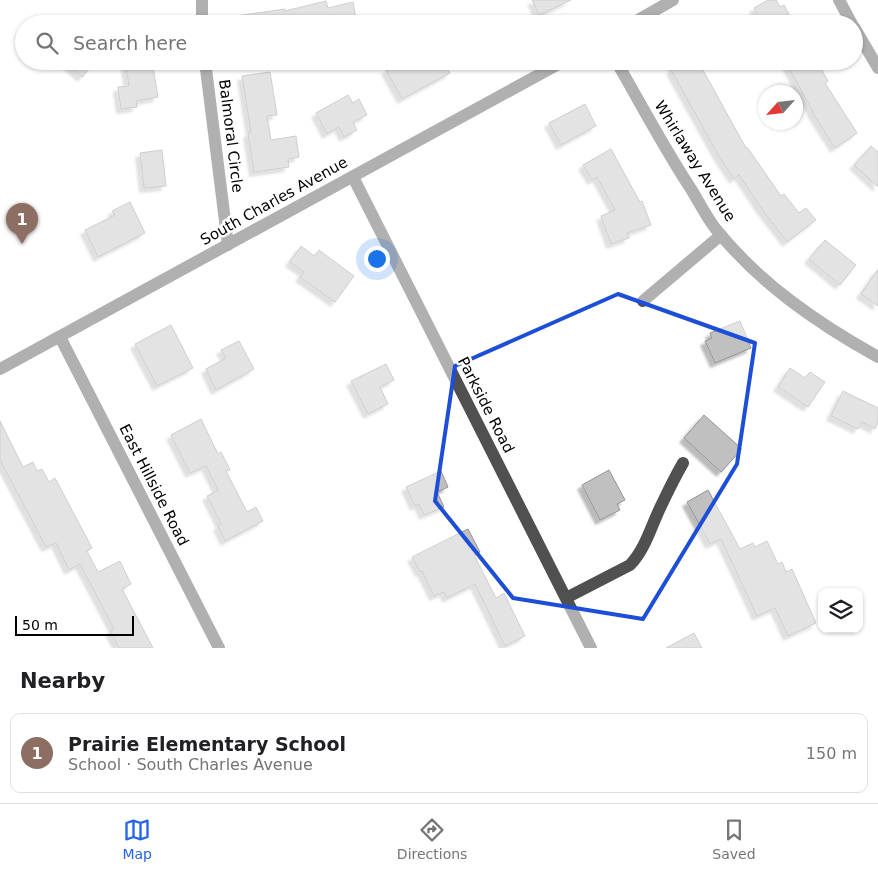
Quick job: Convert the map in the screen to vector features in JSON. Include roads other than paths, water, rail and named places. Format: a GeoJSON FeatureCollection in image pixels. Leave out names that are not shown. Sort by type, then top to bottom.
{"type":"FeatureCollection","features":[{"type":"Feature","properties":{"kind":"street"},"geometry":{"type":"LineString","coordinates":[[202,0],[202,15]]}},
{"type":"Feature","properties":{"kind":"street"},"geometry":{"type":"LineString","coordinates":[[647,15],[673,0]]}},
{"type":"Feature","properties":{"kind":"street"},"geometry":{"type":"LineString","coordinates":[[839,0],[847,15]]}},
{"type":"Feature","properties":{"kind":"street"},"geometry":{"type":"LineString","coordinates":[[863,42],[878,68]]}},
{"type":"Feature","properties":{"kind":"street","name":"Balmoral Circle"},"geometry":{"type":"LineString","coordinates":[[206,70],[228,245]]}},
{"type":"Feature","properties":{"kind":"street","name":"South Charles Avenue"},"geometry":{"type":"LineString","coordinates":[[0,368],[548,70]]}},
{"type":"Feature","properties":{"kind":"street","name":"Whirlaway Avenue"},"geometry":{"type":"LineString","coordinates":[[621,70],[678,170],[721,235],[754,268],[802,310],[839,335],[878,357]]}},
{"type":"Feature","properties":{"kind":"street","name":"Parkside Road"},"geometry":{"type":"LineString","coordinates":[[353,177],[591,648]]}},
{"type":"Feature","properties":{"kind":"street"},"geometry":{"type":"LineString","coordinates":[[643,301],[721,235]]}},
{"type":"Feature","properties":{"kind":"street","name":"East Hillside Road"},"geometry":{"type":"LineString","coordinates":[[60,337],[219,648]]}},
{"type":"Feature","properties":{"kind":"street"},"geometry":{"type":"LineString","coordinates":[[566,598],[630,565],[639,556],[653,528],[660,507],[683,463]]}},
{"type":"Feature","properties":{"kind":"place","name":"Prairie Elementary School"},"geometry":{"type":"Point","coordinates":[22,244]}}]}
